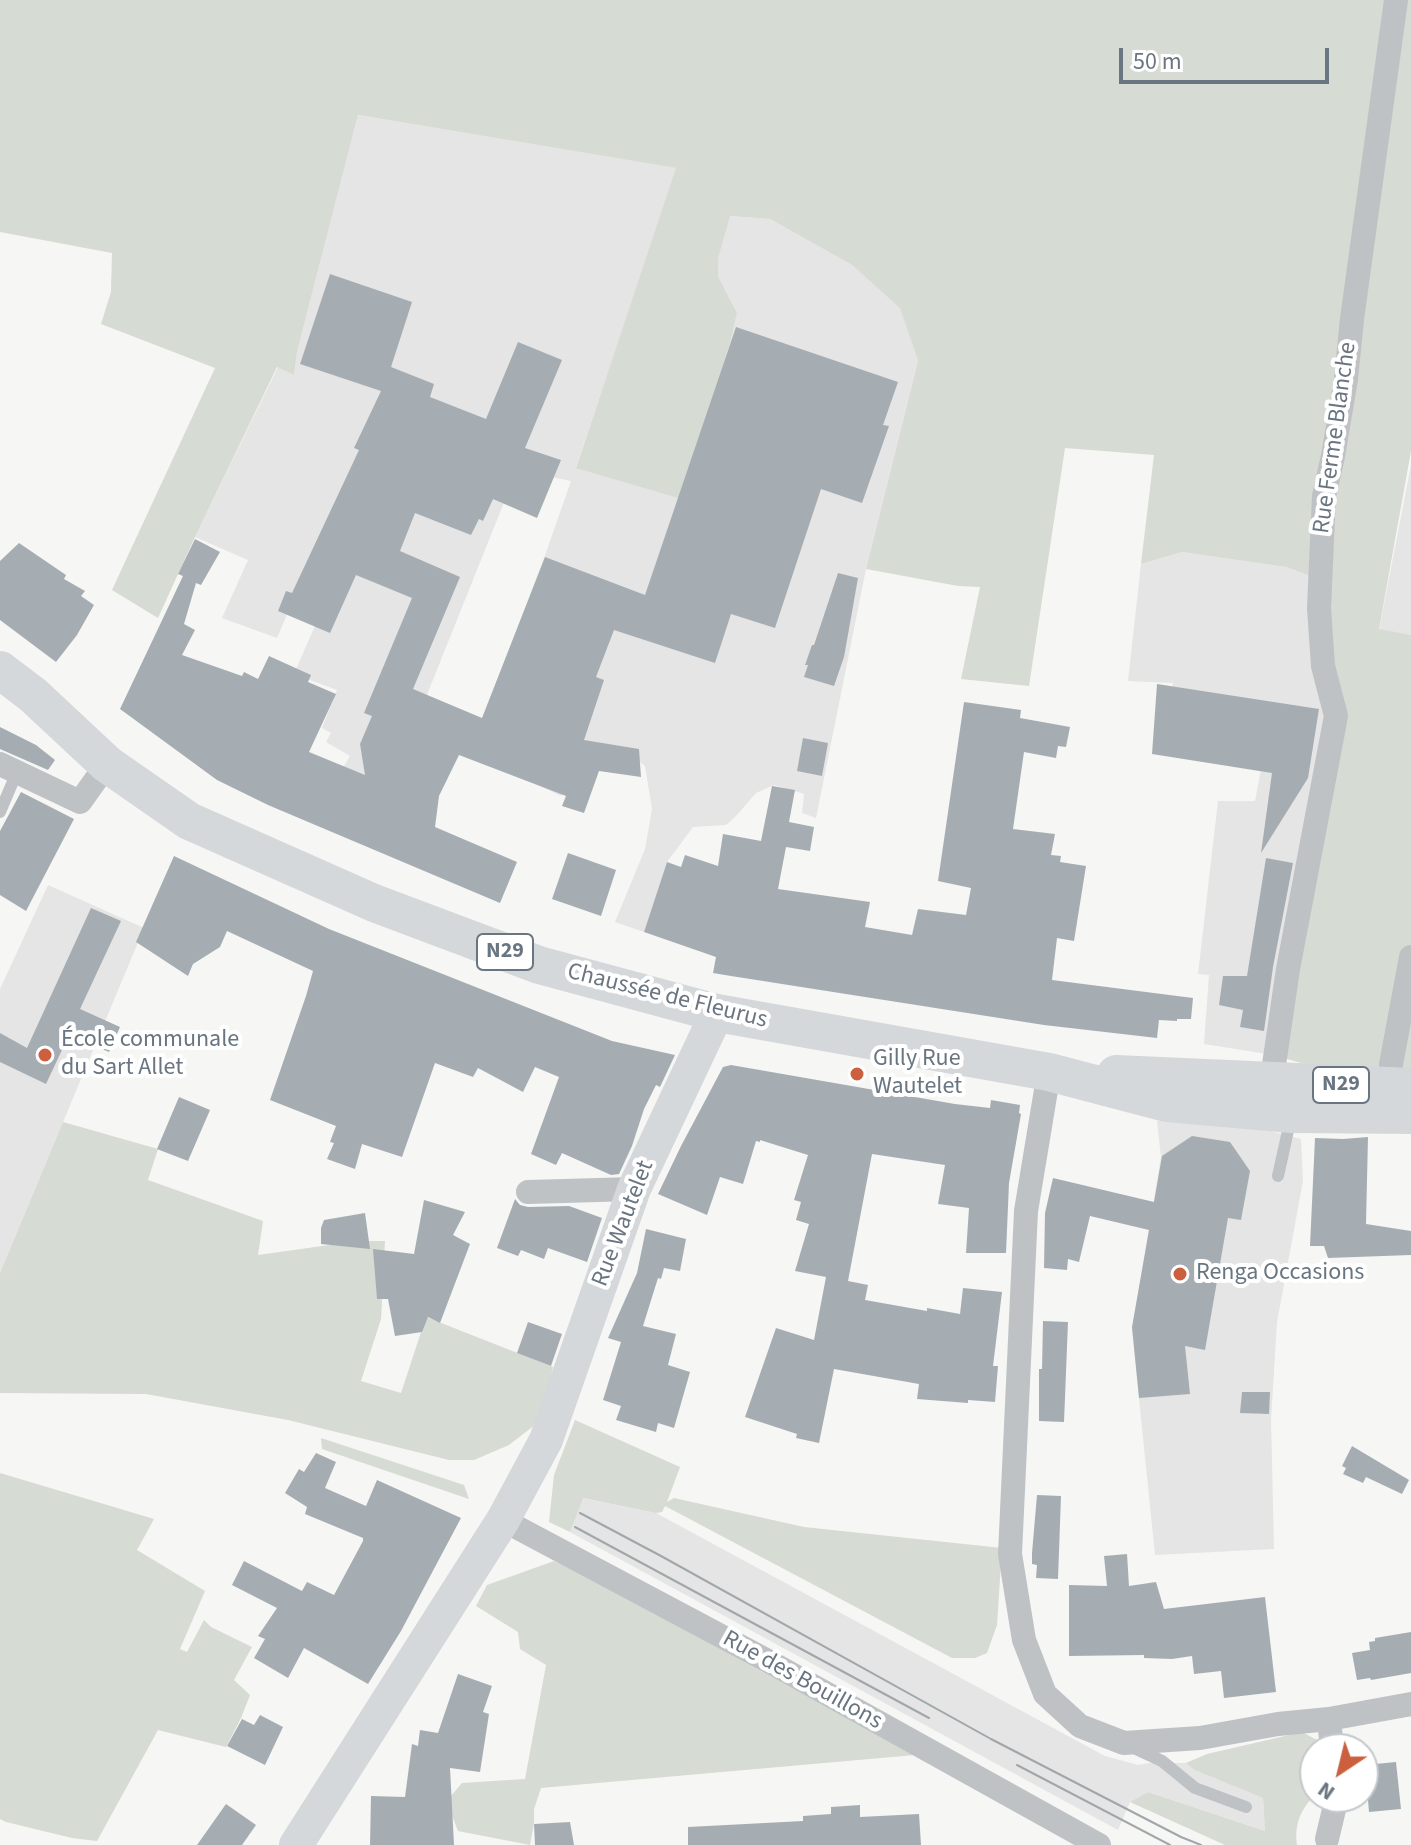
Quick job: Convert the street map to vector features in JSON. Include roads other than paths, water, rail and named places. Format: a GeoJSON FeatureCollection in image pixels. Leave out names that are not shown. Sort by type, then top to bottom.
{"type":"FeatureCollection","features":[{"type":"Feature","properties":{"kind":"main road","name":"Chaussée de Fleurus"},"geometry":{"type":"LineString","coordinates":[[0,670],[33,695],[107,764],[189,821],[374,903],[539,965],[717,1013],[1049,1072],[1167,1103],[1277,1103],[1411,1115]]}},
{"type":"Feature","properties":{"kind":"main road","name":"Chaussée de Fleurus"},"geometry":{"type":"LineString","coordinates":[[33,695],[137,754],[300,868]]}},
{"type":"Feature","properties":{"kind":"main road","name":"Chaussée de Fleurus"},"geometry":{"type":"LineString","coordinates":[[1277,1103],[1399,1087]]}},
{"type":"Feature","properties":{"kind":"street","name":"Rue Ferme Blanche"},"geometry":{"type":"LineString","coordinates":[[1277,1103],[1288,969],[1336,716],[1323,666],[1319,608],[1324,496],[1346,379],[1396,0]]}},
{"type":"Feature","properties":{"kind":"street"},"geometry":{"type":"LineString","coordinates":[[8,768],[80,802],[107,764]]}},
{"type":"Feature","properties":{"kind":"street"},"geometry":{"type":"LineString","coordinates":[[1399,1087],[1411,957]]}},
{"type":"Feature","properties":{"kind":"street","name":"Rue Wautelet"},"geometry":{"type":"LineString","coordinates":[[503,1520],[546,1440],[634,1189],[717,1013]]}},
{"type":"Feature","properties":{"kind":"street"},"geometry":{"type":"LineString","coordinates":[[1049,1072],[1026,1211],[1010,1554],[1024,1640],[1045,1694],[1080,1726],[1124,1743],[1200,1738],[1411,1704]]}},
{"type":"Feature","properties":{"kind":"street"},"geometry":{"type":"LineString","coordinates":[[528,1192],[634,1189]]}},
{"type":"Feature","properties":{"kind":"street"},"geometry":{"type":"LineString","coordinates":[[296,1845],[503,1520]]}},
{"type":"Feature","properties":{"kind":"street","name":"Rue des Bouillons"},"geometry":{"type":"LineString","coordinates":[[503,1520],[768,1661],[1099,1845]]}},
{"type":"Feature","properties":{"kind":"street"},"geometry":{"type":"LineString","coordinates":[[1329,1719],[1330,1733]]}},
{"type":"Feature","properties":{"kind":"street"},"geometry":{"type":"LineString","coordinates":[[1327,1839],[1333,1813]]}},
{"type":"Feature","properties":{"kind":"lane"},"geometry":{"type":"LineString","coordinates":[[0,812],[8,768]]}},
{"type":"Feature","properties":{"kind":"lane"},"geometry":{"type":"LineString","coordinates":[[1277,1103],[1278,1176]]}},
{"type":"Feature","properties":{"kind":"lane"},"geometry":{"type":"LineString","coordinates":[[1124,1743],[1162,1761],[1195,1788],[1246,1807]]}},
{"type":"Feature","properties":{"kind":"tram line"},"geometry":{"type":"LineString","coordinates":[[580,1513],[991,1739],[1201,1845]]}},
{"type":"Feature","properties":{"kind":"tram line"},"geometry":{"type":"LineString","coordinates":[[575,1527],[929,1718]]}},
{"type":"Feature","properties":{"kind":"tram line"},"geometry":{"type":"LineString","coordinates":[[1017,1765],[1170,1845]]}},
{"type":"Feature","properties":{"kind":"place","name":"École communale du Sart Allet"},"geometry":{"type":"Point","coordinates":[45,1055]}},
{"type":"Feature","properties":{"kind":"place","name":"Gilly Rue Wautelet"},"geometry":{"type":"Point","coordinates":[857,1074]}},
{"type":"Feature","properties":{"kind":"place","name":"Renga Occasions"},"geometry":{"type":"Point","coordinates":[1180,1274]}}]}
